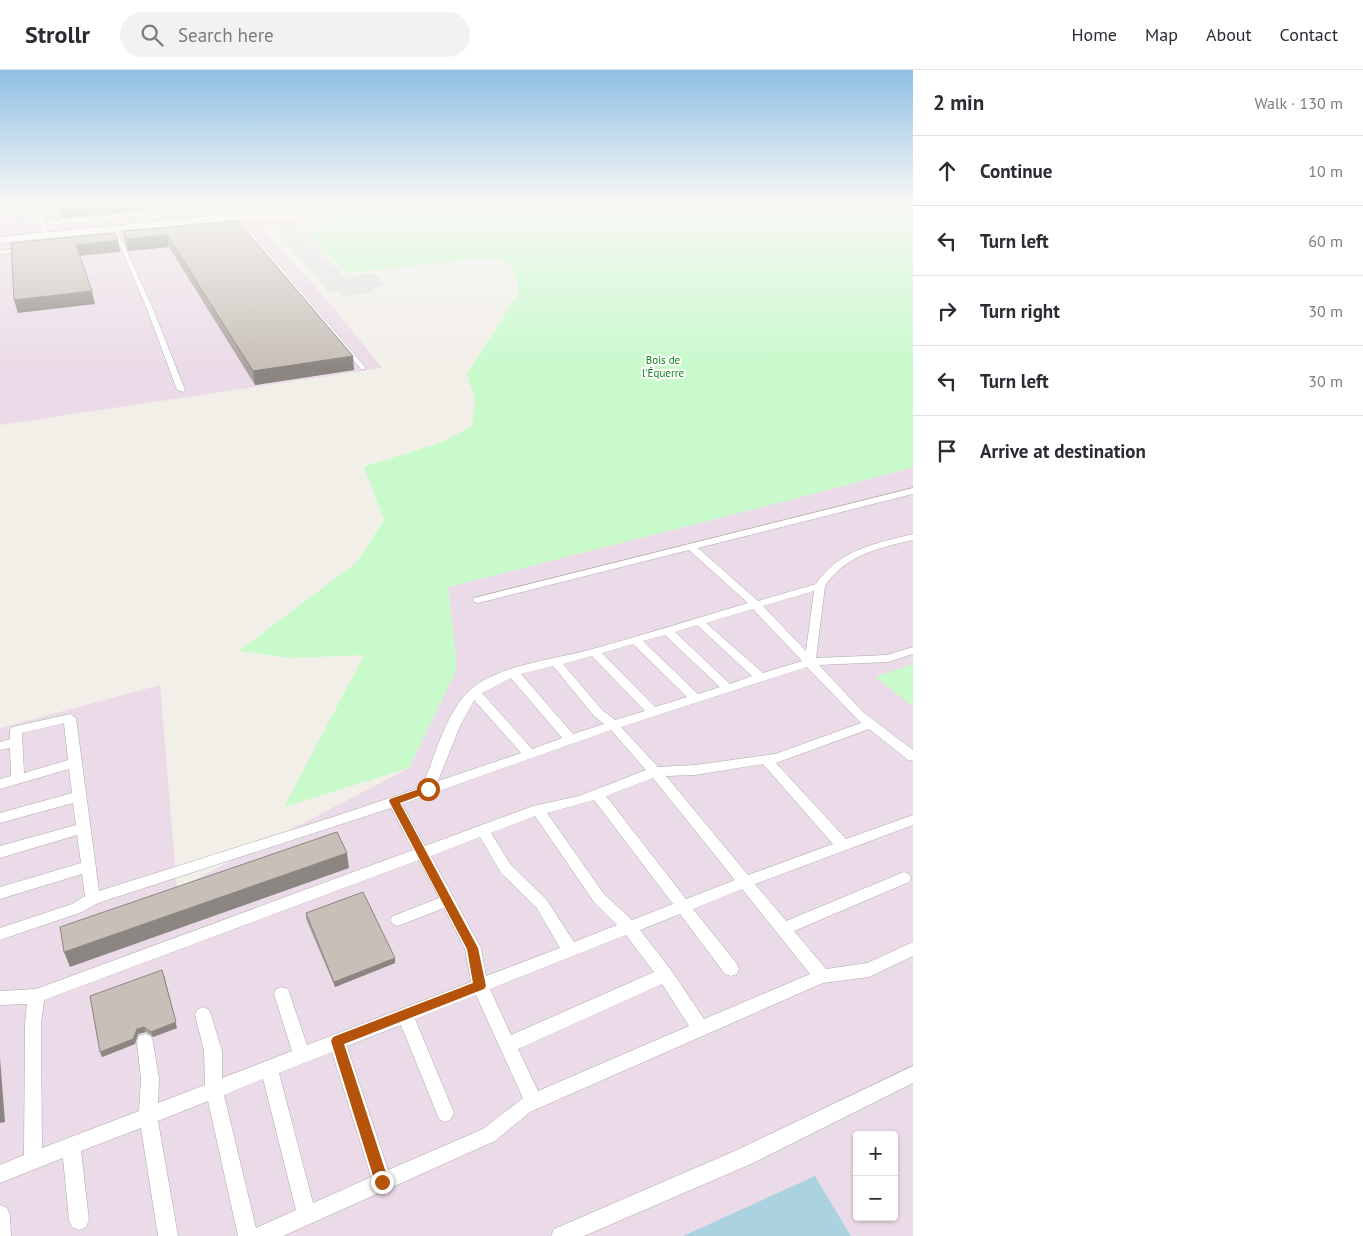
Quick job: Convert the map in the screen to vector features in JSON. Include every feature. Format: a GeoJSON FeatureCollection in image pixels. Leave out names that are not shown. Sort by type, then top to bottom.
{"type":"FeatureCollection","features":[{"type":"Feature","properties":{"kind":"lane"},"geometry":{"type":"LineString","coordinates":[[128,259],[150,309],[182,390]]}},
{"type":"Feature","properties":{"kind":"lane"},"geometry":{"type":"LineString","coordinates":[[271,259],[363,368]]}},
{"type":"Feature","properties":{"kind":"lane"},"geometry":{"type":"LineString","coordinates":[[478,600],[913,491]]}},
{"type":"Feature","properties":{"kind":"lane"},"geometry":{"type":"LineString","coordinates":[[810,662],[820,586],[831,569],[850,556],[913,537]]}},
{"type":"Feature","properties":{"kind":"lane"},"geometry":{"type":"LineString","coordinates":[[690,546],[756,604],[870,724],[913,757]]}},
{"type":"Feature","properties":{"kind":"lane"},"geometry":{"type":"LineString","coordinates":[[428,789],[464,704],[490,682],[513,673],[556,663],[820,586]]}},
{"type":"Feature","properties":{"kind":"lane"},"geometry":{"type":"LineString","coordinates":[[698,621],[761,678]]}},
{"type":"Feature","properties":{"kind":"lane"},"geometry":{"type":"LineString","coordinates":[[666,630],[728,688]]}},
{"type":"Feature","properties":{"kind":"lane"},"geometry":{"type":"LineString","coordinates":[[635,640],[696,699]]}},
{"type":"Feature","properties":{"kind":"lane"},"geometry":{"type":"LineString","coordinates":[[0,934],[77,908],[93,899],[394,801],[613,725],[810,662],[888,658],[913,650]]}},
{"type":"Feature","properties":{"kind":"lane"},"geometry":{"type":"LineString","coordinates":[[594,652],[653,712]]}},
{"type":"Feature","properties":{"kind":"lane"},"geometry":{"type":"LineString","coordinates":[[556,663],[598,713],[613,725],[655,772],[822,976]]}},
{"type":"Feature","properties":{"kind":"lane"},"geometry":{"type":"LineString","coordinates":[[513,673],[571,740]]}},
{"type":"Feature","properties":{"kind":"lane"},"geometry":{"type":"LineString","coordinates":[[475,693],[529,754]]}},
{"type":"Feature","properties":{"kind":"lane"},"geometry":{"type":"LineString","coordinates":[[18,779],[16,730],[70,718],[93,899]]}},
{"type":"Feature","properties":{"kind":"lane"},"geometry":{"type":"LineString","coordinates":[[0,998],[36,996],[538,810],[597,794],[655,772],[695,770],[766,760],[870,724]]}},
{"type":"Feature","properties":{"kind":"lane"},"geometry":{"type":"LineString","coordinates":[[0,746],[16,742]]}},
{"type":"Feature","properties":{"kind":"lane"},"geometry":{"type":"LineString","coordinates":[[766,760],[843,845]]}},
{"type":"Feature","properties":{"kind":"lane"},"geometry":{"type":"LineString","coordinates":[[0,784],[75,763]]}},
{"type":"Feature","properties":{"kind":"lane"},"geometry":{"type":"LineString","coordinates":[[597,794],[731,969]]}},
{"type":"Feature","properties":{"kind":"lane"},"geometry":{"type":"LineString","coordinates":[[0,818],[80,796]]}},
{"type":"Feature","properties":{"kind":"lane"},"geometry":{"type":"LineString","coordinates":[[394,801],[473,948],[480,986],[534,1102]]}},
{"type":"Feature","properties":{"kind":"lane"},"geometry":{"type":"LineString","coordinates":[[538,810],[599,898],[629,927],[665,975],[701,1029]]}},
{"type":"Feature","properties":{"kind":"lane"},"geometry":{"type":"LineString","coordinates":[[0,1174],[682,906],[913,820]]}},
{"type":"Feature","properties":{"kind":"lane"},"geometry":{"type":"LineString","coordinates":[[0,852],[84,828]]}},
{"type":"Feature","properties":{"kind":"lane"},"geometry":{"type":"LineString","coordinates":[[483,831],[506,869],[541,903],[570,950]]}},
{"type":"Feature","properties":{"kind":"lane"},"geometry":{"type":"LineString","coordinates":[[0,893],[89,866]]}},
{"type":"Feature","properties":{"kind":"lane"},"geometry":{"type":"LineString","coordinates":[[783,929],[904,878]]}},
{"type":"Feature","properties":{"kind":"lane"},"geometry":{"type":"LineString","coordinates":[[398,920],[447,900]]}},
{"type":"Feature","properties":{"kind":"lane"},"geometry":{"type":"LineString","coordinates":[[260,1236],[490,1135],[524,1106],[822,976],[869,970],[913,949]]}},
{"type":"Feature","properties":{"kind":"lane"},"geometry":{"type":"LineString","coordinates":[[508,1045],[665,975]]}},
{"type":"Feature","properties":{"kind":"lane"},"geometry":{"type":"LineString","coordinates":[[282,994],[302,1055]]}},
{"type":"Feature","properties":{"kind":"lane"},"geometry":{"type":"LineString","coordinates":[[32,1161],[33,1034],[36,996]]}},
{"type":"Feature","properties":{"kind":"lane"},"geometry":{"type":"LineString","coordinates":[[203,1015],[213,1050],[214,1090],[248,1236]]}},
{"type":"Feature","properties":{"kind":"lane"},"geometry":{"type":"LineString","coordinates":[[405,1015],[445,1113]]}},
{"type":"Feature","properties":{"kind":"lane"},"geometry":{"type":"LineString","coordinates":[[337,1041],[382,1182]]}},
{"type":"Feature","properties":{"kind":"lane"},"geometry":{"type":"LineString","coordinates":[[145,1042],[150,1079],[148,1116],[168,1236]]}},
{"type":"Feature","properties":{"kind":"lane"},"geometry":{"type":"LineString","coordinates":[[269,1068],[307,1215]]}},
{"type":"Feature","properties":{"kind":"lane"},"geometry":{"type":"LineString","coordinates":[[561,1236],[744,1157],[913,1074]]}},
{"type":"Feature","properties":{"kind":"lane"},"geometry":{"type":"LineString","coordinates":[[71,1146],[79,1220]]}},
{"type":"Feature","properties":{"kind":"lane"},"geometry":{"type":"LineString","coordinates":[[0,1215],[1,1236]]}},
{"type":"Feature","properties":{"kind":"shaded area"},"geometry":{"type":"Polygon","coordinates":[[[0,259],[290,259],[329,302],[382,368],[0,425],[0,259]]]}},
{"type":"Feature","properties":{"kind":"shaded area"},"geometry":{"type":"Polygon","coordinates":[[[300,259],[327,259],[345,277],[373,273],[387,286],[373,288],[375,292],[343,296],[338,291],[330,292],[300,259]]]}},
{"type":"Feature","properties":{"kind":"shaded area"},"geometry":{"type":"Polygon","coordinates":[[[913,467],[913,664],[876,677],[913,706],[913,1236],[851,1236],[815,1177],[683,1236],[0,1236],[0,728],[160,685],[177,889],[409,768],[457,668],[448,587],[913,467]]]}},
{"type":"Feature","properties":{"kind":"green space","name":"Bois de l'Équerre"},"geometry":{"type":"Polygon","coordinates":[[[332,259],[472,259],[346,273],[332,259]]]}},
{"type":"Feature","properties":{"kind":"green space","name":"Bois de l'Équerre"},"geometry":{"type":"Polygon","coordinates":[[[484,259],[913,259],[913,467],[448,587],[457,668],[409,768],[284,807],[364,655],[291,658],[239,651],[357,562],[384,520],[364,467],[442,442],[472,426],[475,399],[467,374],[519,292],[511,268],[502,261],[484,259]]]}},
{"type":"Feature","properties":{"kind":"green space"},"geometry":{"type":"Polygon","coordinates":[[[913,664],[913,706],[875,677],[913,664]]]}},
{"type":"Feature","properties":{"kind":"water"},"geometry":{"type":"Polygon","coordinates":[[[815,1176],[851,1236],[683,1236],[815,1176]]]}},
{"type":"Feature","properties":{"kind":"building"},"geometry":{"type":"Polygon","coordinates":[[[12,259],[81,259],[92,291],[14,300],[12,259]]]}},
{"type":"Feature","properties":{"kind":"building"},"geometry":{"type":"Polygon","coordinates":[[[182,259],[271,259],[353,356],[253,371],[182,259]]]}},
{"type":"Feature","properties":{"kind":"building"},"geometry":{"type":"Polygon","coordinates":[[[337,832],[347,853],[64,952],[60,927],[337,832]]]}},
{"type":"Feature","properties":{"kind":"building"},"geometry":{"type":"Polygon","coordinates":[[[363,892],[395,958],[334,982],[306,913],[363,892]]]}},
{"type":"Feature","properties":{"kind":"building"},"geometry":{"type":"Polygon","coordinates":[[[162,970],[176,1022],[151,1032],[144,1027],[137,1029],[133,1039],[100,1052],[90,996],[162,970]]]}},
{"type":"Feature","properties":{"kind":"route"},"geometry":{"type":"LineString","coordinates":[[382,1182],[337,1041],[480,986],[473,948],[394,801],[428,789]]}}]}
